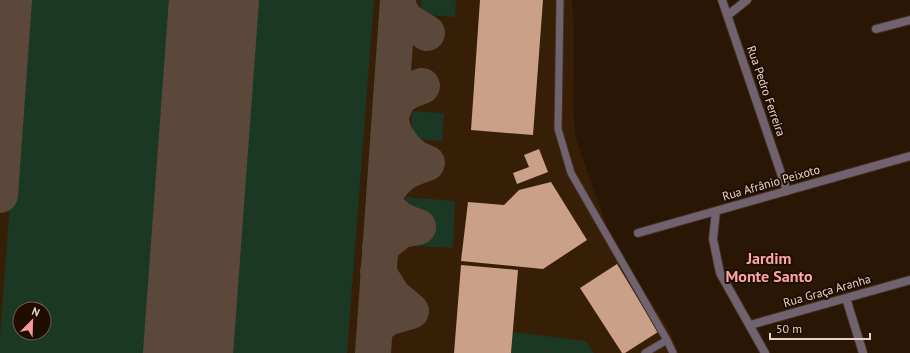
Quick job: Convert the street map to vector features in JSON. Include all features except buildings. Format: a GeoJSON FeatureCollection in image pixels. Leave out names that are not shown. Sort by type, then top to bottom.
{"type":"FeatureCollection","features":[{"type":"Feature","properties":{"kind":"street","name":"Rua Pedro Ferreira"},"geometry":{"type":"LineString","coordinates":[[722,0],[787,191]]}},
{"type":"Feature","properties":{"kind":"street"},"geometry":{"type":"LineString","coordinates":[[728,15],[747,0]]}},
{"type":"Feature","properties":{"kind":"street"},"geometry":{"type":"LineString","coordinates":[[876,29],[910,20]]}},
{"type":"Feature","properties":{"kind":"street","name":"Rua Afrânio Peixoto"},"geometry":{"type":"LineString","coordinates":[[638,233],[910,156]]}},
{"type":"Feature","properties":{"kind":"street"},"geometry":{"type":"LineString","coordinates":[[716,211],[712,240],[720,273],[765,353]]}},
{"type":"Feature","properties":{"kind":"street","name":"Rua Graça Aranha"},"geometry":{"type":"LineString","coordinates":[[750,325],[910,280]]}},
{"type":"Feature","properties":{"kind":"street"},"geometry":{"type":"LineString","coordinates":[[846,298],[863,353]]}},
{"type":"Feature","properties":{"kind":"lane"},"geometry":{"type":"LineString","coordinates":[[560,0],[558,129],[571,173],[668,340],[673,353]]}},
{"type":"Feature","properties":{"kind":"lane"},"geometry":{"type":"LineString","coordinates":[[645,353],[668,340]]}},
{"type":"Feature","properties":{"kind":"shaded area"},"geometry":{"type":"Polygon","coordinates":[[[0,0],[572,0],[574,38],[573,110],[576,139],[607,227],[627,264],[669,330],[679,353],[0,353],[0,0]]]}},
{"type":"Feature","properties":{"kind":"green space"},"geometry":{"type":"Polygon","coordinates":[[[25,0],[180,0],[154,353],[0,353],[25,0]]]}},
{"type":"Feature","properties":{"kind":"green space"},"geometry":{"type":"Polygon","coordinates":[[[238,0],[374,0],[347,353],[212,353],[238,0]]]}},
{"type":"Feature","properties":{"kind":"green space"},"geometry":{"type":"Polygon","coordinates":[[[421,0],[456,0],[455,17],[420,14],[421,0]]]}},
{"type":"Feature","properties":{"kind":"green space"},"geometry":{"type":"Polygon","coordinates":[[[412,111],[444,113],[442,141],[411,139],[412,111]]]}},
{"type":"Feature","properties":{"kind":"green space"},"geometry":{"type":"Polygon","coordinates":[[[406,197],[455,201],[453,248],[401,245],[406,197]]]}},
{"type":"Feature","properties":{"kind":"green space"},"geometry":{"type":"Polygon","coordinates":[[[513,332],[586,341],[594,353],[511,353],[513,332]]]}},
{"type":"Feature","properties":{"kind":"taxiway"},"geometry":{"type":"LineString","coordinates":[[0,195],[14,0]]}},
{"type":"Feature","properties":{"kind":"taxiway"},"geometry":{"type":"LineString","coordinates":[[373,353],[398,0]]}},
{"type":"Feature","properties":{"kind":"taxiway"},"geometry":{"type":"LineString","coordinates":[[398,7],[406,20],[427,33]]}},
{"type":"Feature","properties":{"kind":"taxiway"},"geometry":{"type":"LineString","coordinates":[[385,194],[402,174],[427,163],[415,158],[404,148],[394,133],[390,117],[398,98],[409,91],[422,86]]}},
{"type":"Feature","properties":{"kind":"taxiway"},"geometry":{"type":"LineString","coordinates":[[380,247],[401,230],[418,227],[406,223],[398,218],[384,203]]}},
{"type":"Feature","properties":{"kind":"taxiway"},"geometry":{"type":"LineString","coordinates":[[375,328],[387,318],[411,311],[393,296],[378,272]]}},
{"type":"Feature","properties":{"kind":"runway"},"geometry":{"type":"LineString","coordinates":[[188,353],[214,0]]}},
{"type":"Feature","properties":{"kind":"district","name":"Jardim Monte Santo"},"geometry":{"type":"Point","coordinates":[769,267]}}]}
